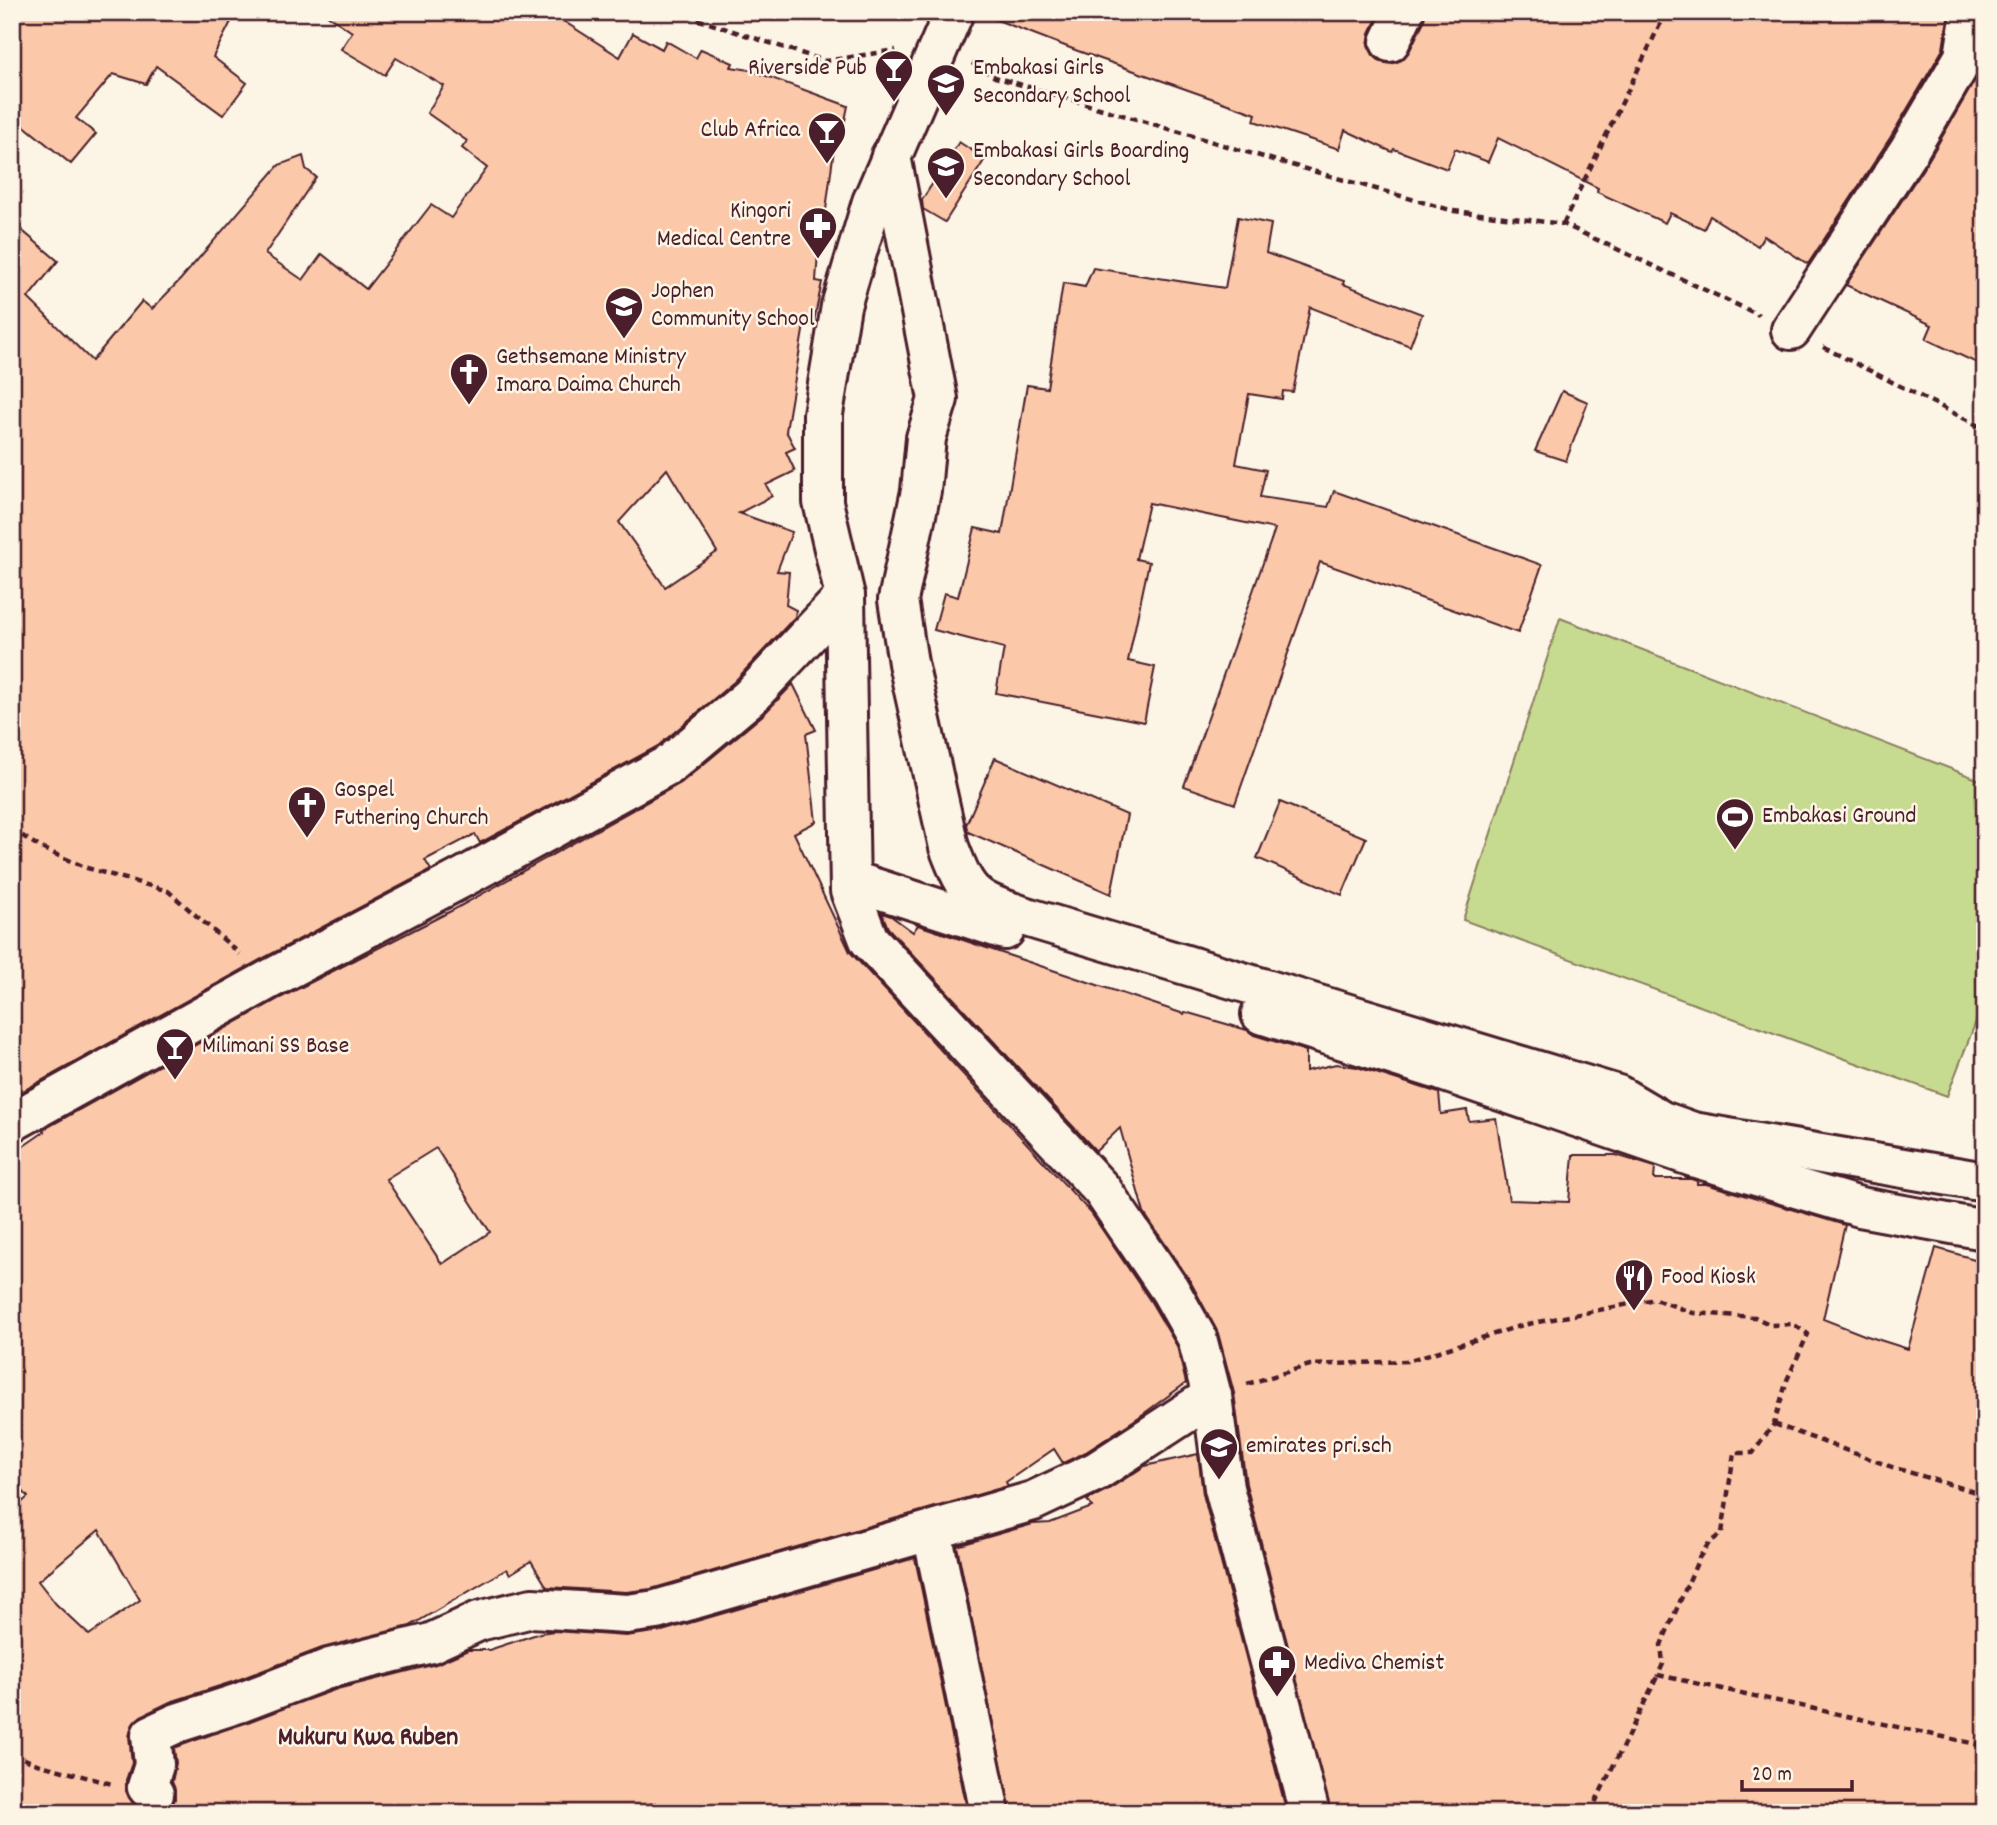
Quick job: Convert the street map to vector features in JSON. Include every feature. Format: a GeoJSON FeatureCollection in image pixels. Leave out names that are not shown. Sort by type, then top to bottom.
{"type":"FeatureCollection","features":[{"type":"Feature","properties":{"kind":"street"},"geometry":{"type":"LineString","coordinates":[[1791,330],[1909,150],[1964,57],[1971,12]]}},
{"type":"Feature","properties":{"kind":"street"},"geometry":{"type":"LineString","coordinates":[[947,28],[872,202],[841,306],[823,414],[824,502],[845,596],[850,891],[869,940],[1102,1190],[1170,1290],[1192,1330],[1212,1396],[1224,1488],[1310,1813]]}},
{"type":"Feature","properties":{"kind":"street"},"geometry":{"type":"LineString","coordinates":[[891,156],[938,399],[926,438],[919,502],[898,600],[908,663],[949,846],[968,891],[992,905],[1023,916],[1618,1095],[1661,1121],[1693,1132],[1985,1182]]}},
{"type":"Feature","properties":{"kind":"street"},"geometry":{"type":"LineString","coordinates":[[12,1122],[270,979],[670,764],[750,697],[845,596]]}},
{"type":"Feature","properties":{"kind":"street"},"geometry":{"type":"LineString","coordinates":[[850,880],[1442,1071],[1693,1157],[1860,1207],[1985,1230]]}},
{"type":"Feature","properties":{"kind":"street"},"geometry":{"type":"LineString","coordinates":[[154,1794],[147,1787],[154,1765],[151,1735],[177,1723],[239,1703],[330,1668],[431,1643],[479,1621],[532,1608],[617,1614],[656,1610],[1033,1501],[1097,1471],[1212,1396]]}},
{"type":"Feature","properties":{"kind":"street"},"geometry":{"type":"LineString","coordinates":[[932,1532],[990,1813]]}},
{"type":"Feature","properties":{"kind":"path"},"geometry":{"type":"LineString","coordinates":[[675,12],[825,61],[947,28],[995,77],[1454,211],[1563,224],[1791,330],[1985,429]]}},
{"type":"Feature","properties":{"kind":"path"},"geometry":{"type":"LineString","coordinates":[[1563,224],[1666,12]]}},
{"type":"Feature","properties":{"kind":"path"},"geometry":{"type":"LineString","coordinates":[[12,829],[41,848],[87,868],[168,891],[270,979]]}},
{"type":"Feature","properties":{"kind":"path"},"geometry":{"type":"LineString","coordinates":[[1212,1396],[1310,1365],[1407,1361],[1522,1325],[1655,1298],[1693,1313],[1755,1317],[1771,1325],[1793,1324],[1808,1335],[1787,1380],[1774,1424],[1753,1453],[1734,1453],[1723,1533],[1709,1544],[1699,1558],[1661,1645],[1663,1664],[1590,1813]]}},
{"type":"Feature","properties":{"kind":"path"},"geometry":{"type":"LineString","coordinates":[[1774,1424],[1892,1467],[1985,1495]]}},
{"type":"Feature","properties":{"kind":"path"},"geometry":{"type":"LineString","coordinates":[[1658,1675],[1985,1746]]}},
{"type":"Feature","properties":{"kind":"green space","name":"Embakasi Ground"},"geometry":{"type":"Polygon","coordinates":[[[1560,618],[1985,782],[1985,998],[1947,1096],[1463,920],[1560,618]]]}},
{"type":"Feature","properties":{"kind":"building"},"geometry":{"type":"Polygon","coordinates":[[[12,12],[236,12],[213,57],[247,83],[223,115],[156,66],[146,84],[113,74],[76,118],[96,134],[71,164],[12,116],[12,12]]]}},
{"type":"Feature","properties":{"kind":"building"},"geometry":{"type":"Polygon","coordinates":[[[323,12],[549,12],[620,57],[633,33],[662,49],[666,41],[696,58],[701,49],[733,63],[731,67],[750,70],[848,106],[842,135],[836,134],[824,225],[820,224],[816,281],[822,282],[813,326],[804,325],[786,431],[795,448],[786,452],[795,471],[766,485],[772,496],[739,513],[792,532],[777,571],[789,572],[786,605],[796,610],[795,617],[735,681],[658,746],[480,843],[475,834],[425,860],[431,870],[260,960],[14,1096],[12,222],[58,261],[28,298],[92,361],[142,301],[152,309],[181,279],[279,165],[303,156],[306,169],[316,177],[265,254],[303,280],[322,254],[366,289],[431,205],[451,218],[487,168],[462,148],[467,141],[427,113],[444,86],[396,58],[385,75],[341,49],[352,32],[323,12]],[[667,469],[619,522],[665,587],[717,552],[667,469]]]}},
{"type":"Feature","properties":{"kind":"building"},"geometry":{"type":"Polygon","coordinates":[[[984,12],[1380,12],[1370,33],[1368,45],[1373,55],[1381,62],[1391,64],[1402,60],[1409,52],[1424,21],[1425,12],[1949,12],[1943,49],[1890,138],[1808,264],[1764,236],[1758,246],[1710,216],[1704,229],[1670,213],[1665,223],[1597,192],[1598,188],[1498,138],[1488,162],[1455,149],[1447,169],[1394,149],[1392,152],[1345,130],[1339,149],[1254,121],[1256,114],[1078,51],[984,15],[984,12]]]}},
{"type":"Feature","properties":{"kind":"building"},"geometry":{"type":"Polygon","coordinates":[[[1985,63],[1985,367],[1926,339],[1932,325],[1846,285],[1928,161],[1985,63]]]}},
{"type":"Feature","properties":{"kind":"building"},"geometry":{"type":"Polygon","coordinates":[[[959,142],[985,159],[945,222],[923,209],[922,200],[959,142]]]}},
{"type":"Feature","properties":{"kind":"building"},"geometry":{"type":"Polygon","coordinates":[[[1238,217],[1271,224],[1266,253],[1344,281],[1343,284],[1422,314],[1410,346],[1310,307],[1293,392],[1283,391],[1282,399],[1249,394],[1236,464],[1266,470],[1260,497],[1328,507],[1334,491],[1542,565],[1518,633],[1320,562],[1235,804],[1184,786],[1275,529],[1149,503],[1136,559],[1149,562],[1128,661],[1155,667],[1144,722],[996,693],[1004,648],[934,630],[944,593],[958,597],[975,528],[1002,534],[1027,385],[1047,388],[1063,283],[1085,287],[1093,268],[1225,288],[1238,217]]]}},
{"type":"Feature","properties":{"kind":"building"},"geometry":{"type":"Polygon","coordinates":[[[1562,391],[1588,402],[1566,461],[1535,451],[1562,391]]]}},
{"type":"Feature","properties":{"kind":"building"},"geometry":{"type":"Polygon","coordinates":[[[793,684],[816,730],[806,734],[816,822],[794,833],[850,952],[1091,1213],[1177,1346],[1186,1383],[1086,1452],[1063,1463],[1054,1449],[1006,1482],[1008,1486],[651,1589],[626,1592],[547,1587],[531,1561],[510,1574],[507,1569],[410,1626],[322,1648],[170,1702],[141,1716],[133,1724],[129,1736],[132,1763],[126,1780],[126,1791],[132,1802],[144,1813],[12,1813],[12,1511],[28,1497],[12,1479],[12,1154],[44,1132],[43,1130],[280,998],[453,910],[681,783],[764,714],[793,684]],[[436,1148],[386,1179],[442,1264],[490,1232],[436,1148]],[[99,1530],[38,1581],[56,1604],[89,1635],[140,1600],[99,1530]]]}},
{"type":"Feature","properties":{"kind":"building"},"geometry":{"type":"Polygon","coordinates":[[[995,758],[1127,815],[1111,894],[968,832],[966,825],[995,758]]]}},
{"type":"Feature","properties":{"kind":"building"},"geometry":{"type":"Polygon","coordinates":[[[1280,802],[1366,838],[1342,895],[1257,858],[1280,802]]]}},
{"type":"Feature","properties":{"kind":"building"},"geometry":{"type":"Polygon","coordinates":[[[882,913],[891,916],[913,932],[918,925],[1184,1014],[1185,1012],[1247,1030],[1254,1035],[1306,1051],[1306,1071],[1336,1064],[1357,1067],[1439,1093],[1441,1114],[1467,1110],[1469,1121],[1496,1118],[1509,1200],[1569,1202],[1573,1155],[1616,1155],[1655,1167],[1654,1179],[1691,1179],[1697,1181],[1697,1184],[1706,1184],[1845,1225],[1823,1319],[1908,1349],[1936,1248],[1985,1262],[1985,1813],[1331,1813],[1246,1484],[1234,1393],[1218,1333],[1189,1279],[1144,1213],[1120,1128],[1096,1151],[888,928],[882,913]]]}},
{"type":"Feature","properties":{"kind":"building"},"geometry":{"type":"Polygon","coordinates":[[[1198,1454],[1203,1494],[1287,1813],[1011,1813],[957,1546],[1033,1524],[1050,1523],[1092,1507],[1087,1500],[1145,1466],[1198,1454]]]}},
{"type":"Feature","properties":{"kind":"building"},"geometry":{"type":"Polygon","coordinates":[[[915,1558],[968,1813],[657,1813],[655,1803],[601,1813],[164,1813],[170,1809],[175,1799],[172,1782],[176,1763],[174,1748],[337,1689],[436,1664],[468,1650],[489,1650],[540,1633],[554,1631],[626,1636],[662,1631],[915,1558]]]}},
{"type":"Feature","properties":{"kind":"place","name":"Riverside Pub"},"geometry":{"type":"Point","coordinates":[894,103]}},
{"type":"Feature","properties":{"kind":"place","name":"Embakasi Girls Secondary School"},"geometry":{"type":"Point","coordinates":[946,117]}},
{"type":"Feature","properties":{"kind":"place","name":"Club Africa"},"geometry":{"type":"Point","coordinates":[827,165]}},
{"type":"Feature","properties":{"kind":"place","name":"Embakasi Girls Boarding Secondary School"},"geometry":{"type":"Point","coordinates":[946,200]}},
{"type":"Feature","properties":{"kind":"place","name":"Kingori Medical Centre"},"geometry":{"type":"Point","coordinates":[818,260]}},
{"type":"Feature","properties":{"kind":"place","name":"Jophen Community School"},"geometry":{"type":"Point","coordinates":[624,340]}},
{"type":"Feature","properties":{"kind":"place","name":"Gethsemane Ministry Imara Daima Church"},"geometry":{"type":"Point","coordinates":[469,406]}},
{"type":"Feature","properties":{"kind":"place","name":"Gospel Futhering Church"},"geometry":{"type":"Point","coordinates":[307,839]}},
{"type":"Feature","properties":{"kind":"place","name":"Embakasi Ground"},"geometry":{"type":"Point","coordinates":[1735,851]}},
{"type":"Feature","properties":{"kind":"place","name":"Milimani SS Base"},"geometry":{"type":"Point","coordinates":[175,1081]}},
{"type":"Feature","properties":{"kind":"place","name":"Food Kiosk"},"geometry":{"type":"Point","coordinates":[1634,1312]}},
{"type":"Feature","properties":{"kind":"place","name":"emirates pri.sch"},"geometry":{"type":"Point","coordinates":[1219,1481]}},
{"type":"Feature","properties":{"kind":"place","name":"Mediva Chemist"},"geometry":{"type":"Point","coordinates":[1277,1698]}},
{"type":"Feature","properties":{"kind":"district","name":"Mukuru Kwa Ruben"},"geometry":{"type":"Point","coordinates":[368,1738]}}]}
